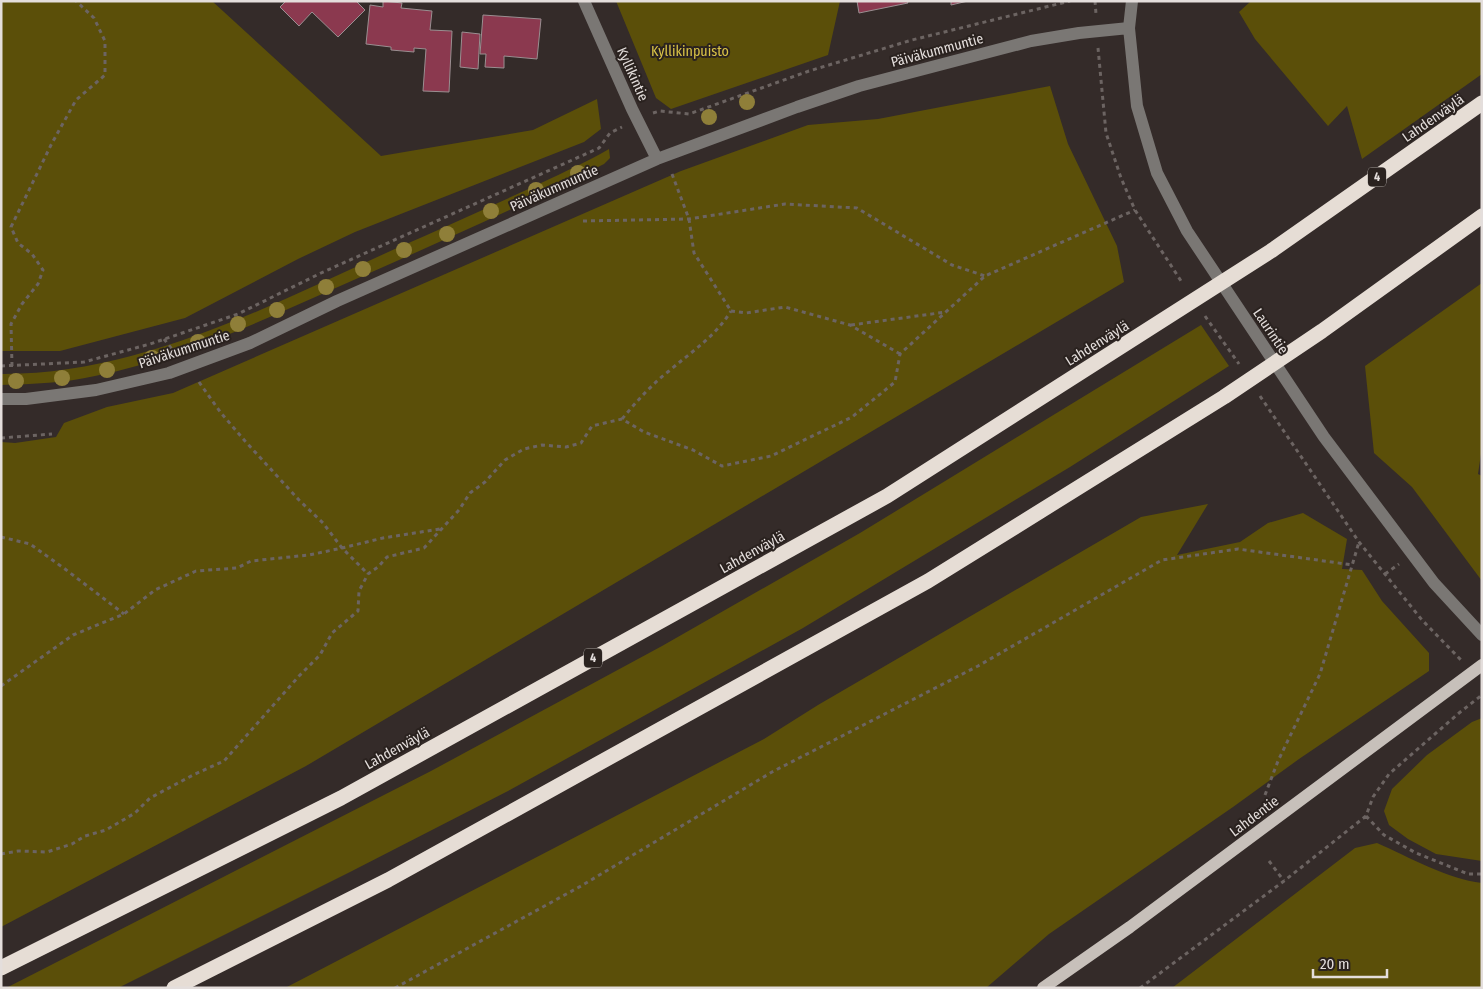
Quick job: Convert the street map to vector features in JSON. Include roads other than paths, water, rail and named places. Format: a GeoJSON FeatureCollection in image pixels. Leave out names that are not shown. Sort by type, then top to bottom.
{"type":"FeatureCollection","features":[{"type":"Feature","properties":{"kind":"highway","name":"Lahdenväylä"},"geometry":{"type":"LineString","coordinates":[[1,968],[341,798],[887,496],[1271,251],[1482,103]]}},
{"type":"Feature","properties":{"kind":"highway"},"geometry":{"type":"LineString","coordinates":[[174,988],[388,880],[928,581],[1224,397],[1322,331],[1482,216]]}},
{"type":"Feature","properties":{"kind":"main road","name":"Lahdentie"},"geometry":{"type":"LineString","coordinates":[[1043,988],[1130,927],[1482,665]]}},
{"type":"Feature","properties":{"kind":"street","name":"Kyllikintie"},"geometry":{"type":"LineString","coordinates":[[584,1],[637,120],[661,157]]}},
{"type":"Feature","properties":{"kind":"street","name":"Laurintie"},"geometry":{"type":"LineString","coordinates":[[1132,1],[1129,28],[1137,106],[1157,173],[1187,231],[1324,438],[1434,583],[1482,635]]}},
{"type":"Feature","properties":{"kind":"street","name":"Päiväkummuntie"},"geometry":{"type":"LineString","coordinates":[[1,399],[26,399],[96,390],[169,373],[186,367],[250,343],[337,301],[661,157],[859,86],[1030,41],[1079,33],[1129,28]]}},
{"type":"Feature","properties":{"kind":"park label","name":"Kyllikinpuisto"},"geometry":{"type":"Point","coordinates":[690,51]}}]}
